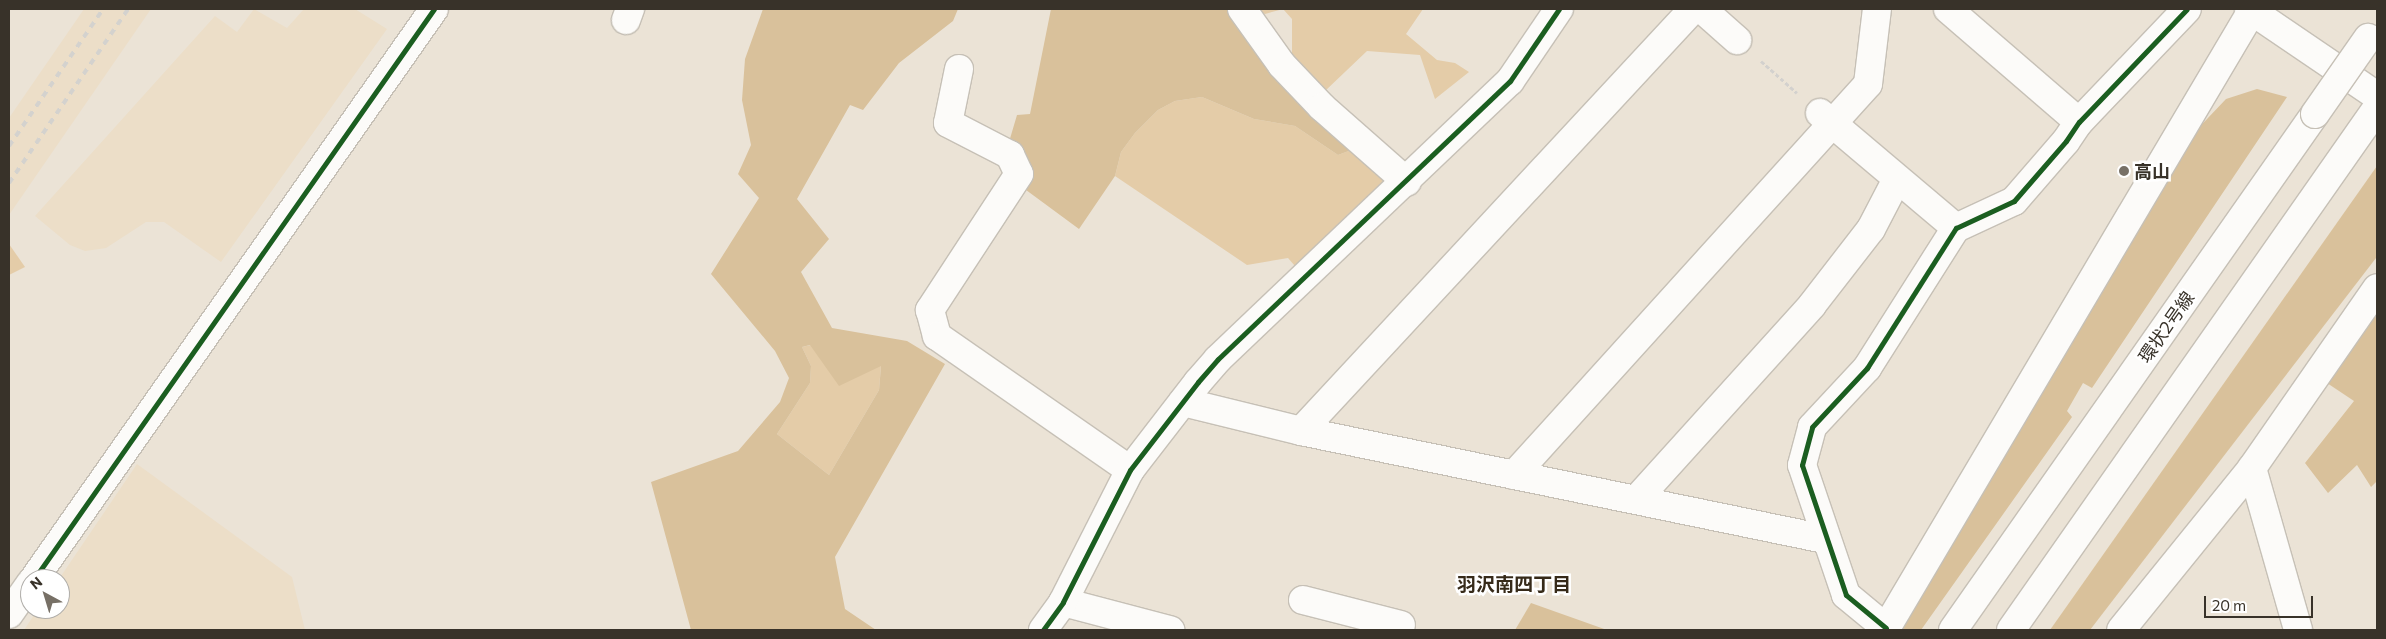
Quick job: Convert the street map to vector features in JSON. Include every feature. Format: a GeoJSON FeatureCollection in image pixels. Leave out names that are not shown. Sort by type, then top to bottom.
{"type":"FeatureCollection","features":[{"type":"Feature","properties":{"kind":"street"},"geometry":{"type":"LineString","coordinates":[[41,569],[434,9]]}},
{"type":"Feature","properties":{"kind":"street"},"geometry":{"type":"LineString","coordinates":[[1242,9],[1282,65],[1322,107],[1407,182]]}},
{"type":"Feature","properties":{"kind":"street"},"geometry":{"type":"LineString","coordinates":[[1043,630],[1063,602],[1130,470],[1218,359],[1407,182],[1510,81],[1559,9]]}},
{"type":"Feature","properties":{"kind":"street"},"geometry":{"type":"LineString","coordinates":[[1301,431],[1693,9]]}},
{"type":"Feature","properties":{"kind":"street"},"geometry":{"type":"LineString","coordinates":[[1702,9],[1737,40]]}},
{"type":"Feature","properties":{"kind":"street"},"geometry":{"type":"LineString","coordinates":[[1514,475],[1827,118],[1868,84],[1877,9]]}},
{"type":"Feature","properties":{"kind":"street"},"geometry":{"type":"LineString","coordinates":[[1948,9],[2079,122]]}},
{"type":"Feature","properties":{"kind":"street"},"geometry":{"type":"LineString","coordinates":[[2187,9],[2079,122],[2066,141],[2014,201],[1956,228],[1867,368],[1812,428],[1802,466],[1825,539],[1846,595],[1886,629],[2251,9],[2377,96]]}},
{"type":"Feature","properties":{"kind":"street","name":"環状2号線"},"geometry":{"type":"LineString","coordinates":[[1953,630],[2373,31]]}},
{"type":"Feature","properties":{"kind":"street"},"geometry":{"type":"LineString","coordinates":[[959,69],[948,123],[1010,155],[1019,174],[930,310],[937,336],[1130,470]]}},
{"type":"Feature","properties":{"kind":"street"},"geometry":{"type":"LineString","coordinates":[[2011,630],[2377,108]]}},
{"type":"Feature","properties":{"kind":"street"},"geometry":{"type":"LineString","coordinates":[[1827,118],[1956,228]]}},
{"type":"Feature","properties":{"kind":"street"},"geometry":{"type":"LineString","coordinates":[[1637,499],[1812,305],[1871,229],[1897,179]]}},
{"type":"Feature","properties":{"kind":"street"},"geometry":{"type":"LineString","coordinates":[[2120,630],[2252,468],[2377,288]]}},
{"type":"Feature","properties":{"kind":"street"},"geometry":{"type":"LineString","coordinates":[[1183,402],[1301,431],[1825,539]]}},
{"type":"Feature","properties":{"kind":"street"},"geometry":{"type":"LineString","coordinates":[[2252,468],[2298,630]]}},
{"type":"Feature","properties":{"kind":"street"},"geometry":{"type":"LineString","coordinates":[[9,614],[20,598]]}},
{"type":"Feature","properties":{"kind":"street"},"geometry":{"type":"LineString","coordinates":[[1304,600],[1355,623],[1401,625]]}},
{"type":"Feature","properties":{"kind":"street"},"geometry":{"type":"LineString","coordinates":[[1063,602],[1170,630]]}},
{"type":"Feature","properties":{"kind":"path"},"geometry":{"type":"LineString","coordinates":[[1737,40],[1827,118]]}},
{"type":"Feature","properties":{"kind":"shaded area"},"geometry":{"type":"Polygon","coordinates":[[[84,9],[151,9],[9,215],[9,118],[84,9]]]}},
{"type":"Feature","properties":{"kind":"shaded area"},"geometry":{"type":"Polygon","coordinates":[[[254,9],[287,28],[304,9],[355,9],[387,29],[221,262],[164,222],[146,222],[106,248],[85,251],[70,245],[35,216],[215,16],[237,32],[254,9]]]}},
{"type":"Feature","properties":{"kind":"shaded area"},"geometry":{"type":"Polygon","coordinates":[[[763,9],[958,9],[953,21],[899,63],[863,110],[850,105],[797,199],[829,239],[801,272],[832,328],[907,341],[945,364],[835,557],[845,609],[876,630],[691,630],[651,482],[738,451],[780,402],[789,378],[775,351],[711,274],[759,198],[738,174],[751,145],[742,100],[745,59],[763,9]],[[810,345],[802,347],[811,366],[810,383],[777,434],[829,475],[879,390],[881,366],[839,386],[810,345]]]}},
{"type":"Feature","properties":{"kind":"shaded area"},"geometry":{"type":"Polygon","coordinates":[[[1051,9],[1231,9],[1354,149],[1338,155],[1295,126],[1254,119],[1202,97],[1175,101],[1158,110],[1135,133],[1121,152],[1115,176],[1079,229],[1022,187],[1009,142],[1017,115],[1030,114],[1051,9]]]}},
{"type":"Feature","properties":{"kind":"shaded area"},"geometry":{"type":"Polygon","coordinates":[[[1254,9],[1283,9],[1265,14],[1254,9]]]}},
{"type":"Feature","properties":{"kind":"shaded area"},"geometry":{"type":"Polygon","coordinates":[[[1283,9],[1423,9],[1406,34],[1437,60],[1455,63],[1469,72],[1435,99],[1420,55],[1367,51],[1325,91],[1292,54],[1292,19],[1283,9]]]}},
{"type":"Feature","properties":{"kind":"shaded area"},"geometry":{"type":"Polygon","coordinates":[[[2257,89],[2287,97],[2092,388],[2083,383],[2067,411],[2072,417],[1921,630],[1899,630],[2188,139],[2226,99],[2257,89]]]}},
{"type":"Feature","properties":{"kind":"shaded area"},"geometry":{"type":"Polygon","coordinates":[[[1202,97],[1254,119],[1295,126],[1338,155],[1354,149],[1396,186],[1302,274],[1288,258],[1247,265],[1115,176],[1121,152],[1135,133],[1158,110],[1175,101],[1202,97]]]}},
{"type":"Feature","properties":{"kind":"shaded area"},"geometry":{"type":"Polygon","coordinates":[[[2377,166],[2376,258],[2090,630],[2050,630],[2377,166]]]}},
{"type":"Feature","properties":{"kind":"shaded area"},"geometry":{"type":"Polygon","coordinates":[[[9,244],[25,267],[9,275],[9,244]]]}},
{"type":"Feature","properties":{"kind":"shaded area"},"geometry":{"type":"Polygon","coordinates":[[[2377,309],[2377,481],[2371,487],[2357,465],[2328,493],[2305,463],[2354,401],[2327,383],[2377,309]]]}},
{"type":"Feature","properties":{"kind":"shaded area"},"geometry":{"type":"Polygon","coordinates":[[[811,345],[881,365],[879,390],[829,475],[777,434],[810,383],[811,366],[802,347],[811,345]]]}},
{"type":"Feature","properties":{"kind":"shaded area"},"geometry":{"type":"Polygon","coordinates":[[[137,464],[292,577],[305,630],[24,630],[31,619],[70,619],[70,569],[66,569],[137,464]]]}},
{"type":"Feature","properties":{"kind":"shaded area"},"geometry":{"type":"Polygon","coordinates":[[[1531,603],[1607,630],[1515,630],[1531,603]]]}},
{"type":"Feature","properties":{"kind":"railway"},"geometry":{"type":"LineString","coordinates":[[9,146],[103,9]]}},
{"type":"Feature","properties":{"kind":"railway"},"geometry":{"type":"LineString","coordinates":[[9,183],[128,9]]}},
{"type":"Feature","properties":{"kind":"cycle path"},"geometry":{"type":"LineString","coordinates":[[41,569],[434,9]]}},
{"type":"Feature","properties":{"kind":"cycle path"},"geometry":{"type":"LineString","coordinates":[[1043,630],[1063,602],[1130,470],[1198,382],[1218,359],[1510,81],[1559,9]]}},
{"type":"Feature","properties":{"kind":"cycle path"},"geometry":{"type":"LineString","coordinates":[[1886,628],[1846,595],[1802,465],[1812,427],[1867,368],[1956,228],[2014,201],[2066,141],[2079,122],[2187,9]]}},
{"type":"Feature","properties":{"kind":"place","name":"高山"},"geometry":{"type":"Point","coordinates":[2124,171]}},
{"type":"Feature","properties":{"kind":"district","name":"羽沢南四丁目"},"geometry":{"type":"Point","coordinates":[1514,584]}}]}
